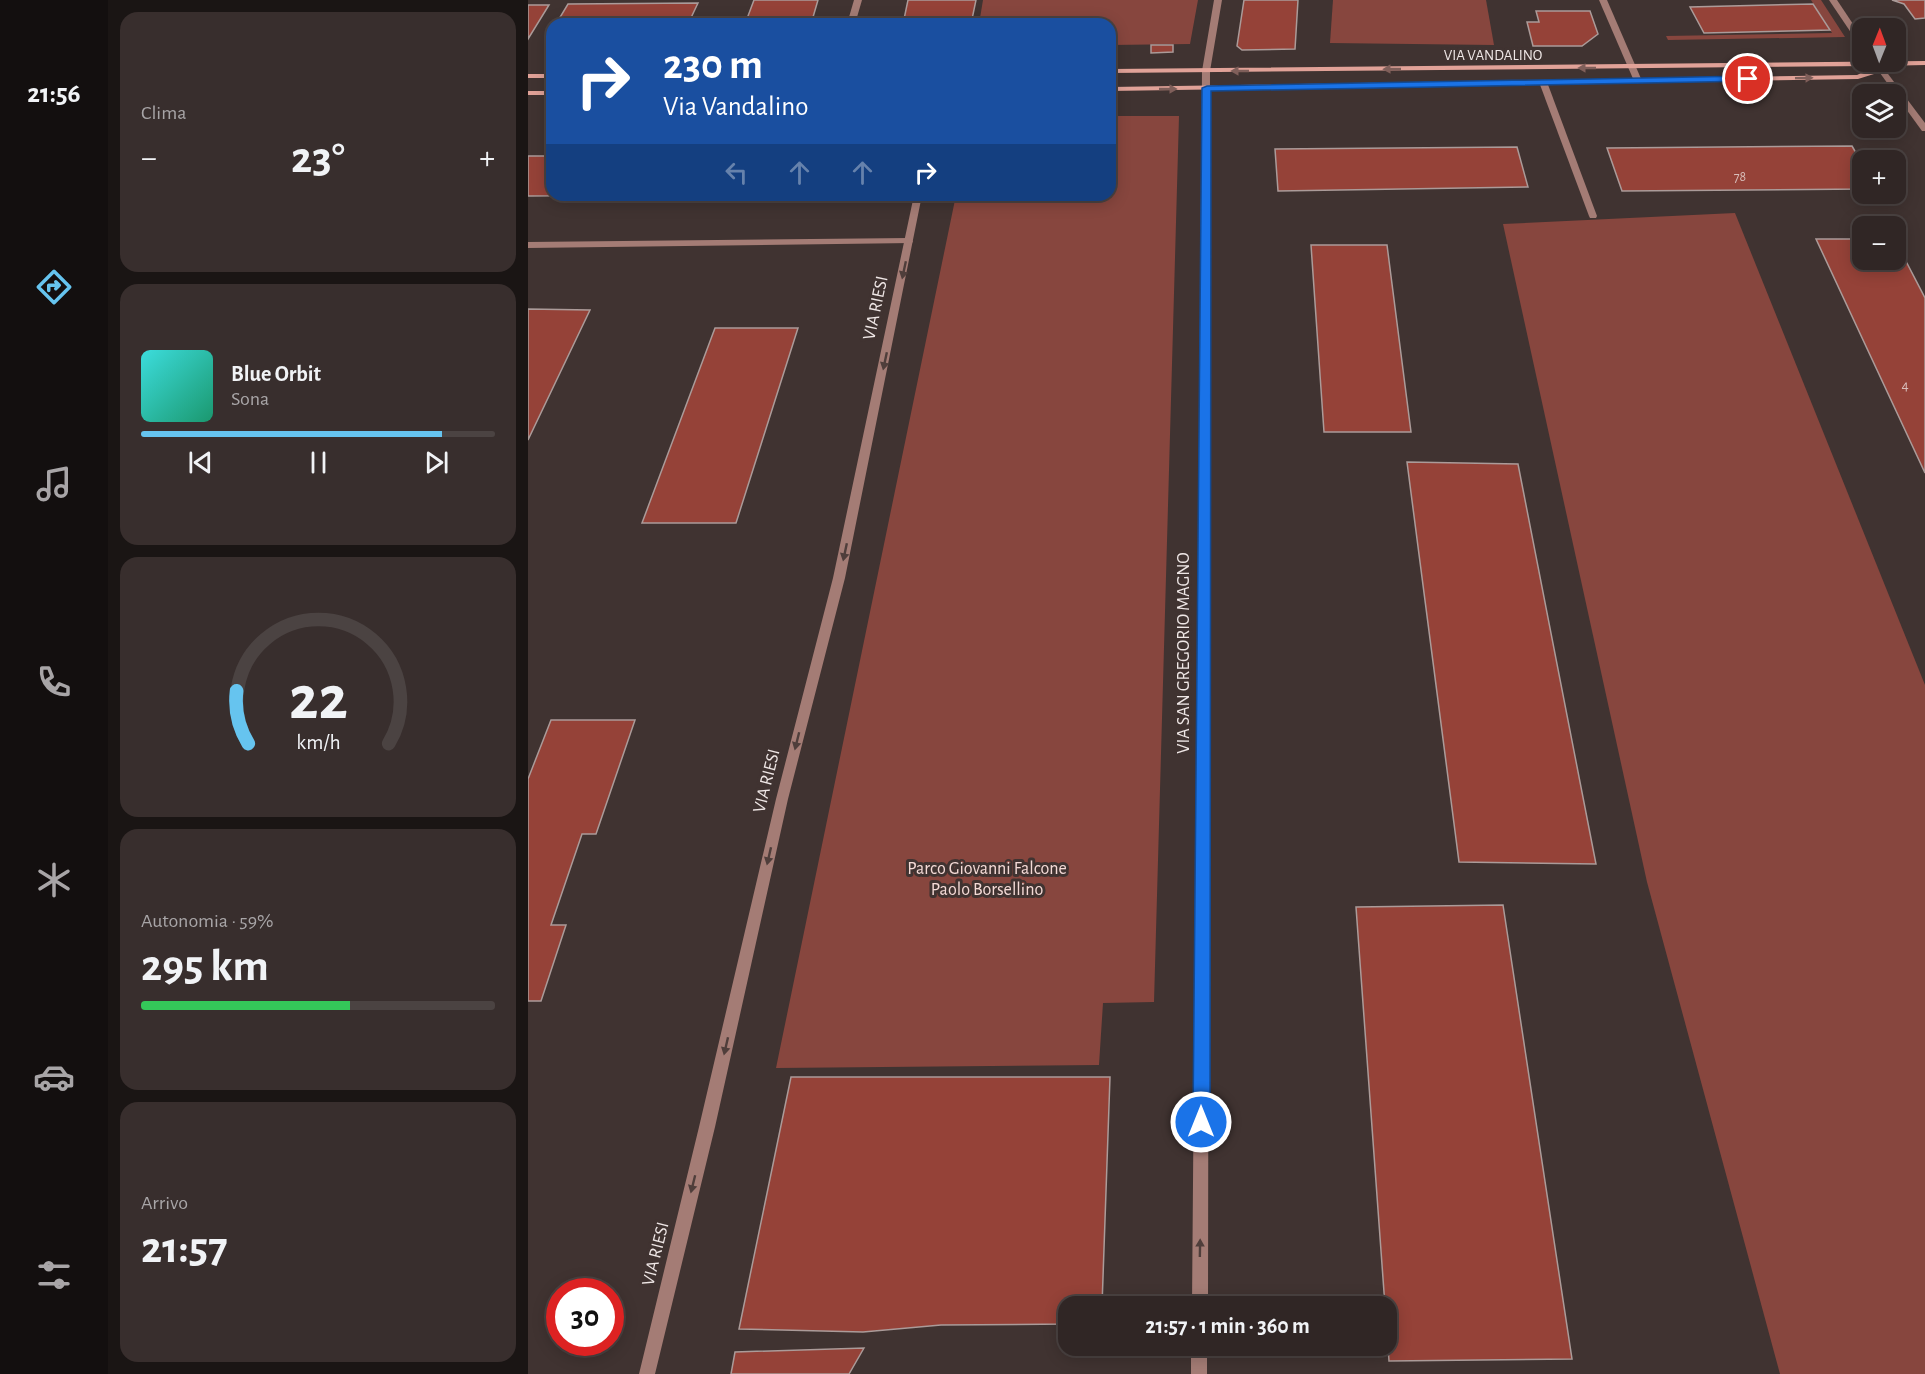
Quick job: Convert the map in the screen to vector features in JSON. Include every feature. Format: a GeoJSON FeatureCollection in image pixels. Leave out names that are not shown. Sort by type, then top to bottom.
{"type":"FeatureCollection","features":[{"type":"Feature","properties":{"kind":"street"},"geometry":{"type":"LineString","coordinates":[[853,18],[858,0]]}},
{"type":"Feature","properties":{"kind":"street","name":"VIA SAN GREGORIO MAGNO"},"geometry":{"type":"LineString","coordinates":[[1200,1296],[1206,71],[1218,0]]}},
{"type":"Feature","properties":{"kind":"street"},"geometry":{"type":"LineString","coordinates":[[1603,0],[1638,81]]}},
{"type":"Feature","properties":{"kind":"street"},"geometry":{"type":"LineString","coordinates":[[1833,0],[1852,28]]}},
{"type":"Feature","properties":{"kind":"street","name":"VIA VANDALINO"},"geometry":{"type":"LineString","coordinates":[[1116,71],[1852,63]]}},
{"type":"Feature","properties":{"kind":"street","name":"VIA VANDALINO"},"geometry":{"type":"LineString","coordinates":[[1906,63],[1925,63]]}},
{"type":"Feature","properties":{"kind":"street","name":"VIA VANDALINO"},"geometry":{"type":"LineString","coordinates":[[1116,89],[1858,77],[1871,72]]}},
{"type":"Feature","properties":{"kind":"street"},"geometry":{"type":"LineString","coordinates":[[1883,72],[1925,129]]}},
{"type":"Feature","properties":{"kind":"street"},"geometry":{"type":"LineString","coordinates":[[528,76],[546,76]]}},
{"type":"Feature","properties":{"kind":"street"},"geometry":{"type":"LineString","coordinates":[[1543,82],[1593,216]]}},
{"type":"Feature","properties":{"kind":"street"},"geometry":{"type":"LineString","coordinates":[[528,93],[546,93]]}},
{"type":"Feature","properties":{"kind":"street","name":"VIA RIESI"},"geometry":{"type":"LineString","coordinates":[[647,1374],[710,1116],[782,799],[839,578],[917,201]]}},
{"type":"Feature","properties":{"kind":"street"},"geometry":{"type":"LineString","coordinates":[[528,245],[909,241]]}},
{"type":"Feature","properties":{"kind":"street"},"geometry":{"type":"LineString","coordinates":[[1199,1356],[1199,1374]]}},
{"type":"Feature","properties":{"kind":"green space"},"geometry":{"type":"Polygon","coordinates":[[[983,0],[1198,0],[1190,44],[1116,45],[1116,18],[980,18],[983,0]]]}},
{"type":"Feature","properties":{"kind":"green space"},"geometry":{"type":"Polygon","coordinates":[[[1333,0],[1486,0],[1494,45],[1330,43],[1333,0]]]}},
{"type":"Feature","properties":{"kind":"green space"},"geometry":{"type":"Polygon","coordinates":[[[1811,0],[1821,0],[1845,37],[1668,40],[1666,36],[1832,33],[1811,0]]]}},
{"type":"Feature","properties":{"kind":"green space","name":"Parco Giovanni Falcone Paolo Borsellino"},"geometry":{"type":"Polygon","coordinates":[[[1116,116],[1179,116],[1154,1002],[1103,1003],[1099,1065],[776,1068],[955,201],[1116,201],[1116,116]]]}},
{"type":"Feature","properties":{"kind":"green space"},"geometry":{"type":"Polygon","coordinates":[[[1735,213],[1925,685],[1925,1374],[1780,1374],[1647,882],[1503,224],[1735,213]]]}},
{"type":"Feature","properties":{"kind":"building"},"geometry":{"type":"Polygon","coordinates":[[[754,0],[818,0],[813,18],[747,18],[754,0]]]}},
{"type":"Feature","properties":{"kind":"building"},"geometry":{"type":"Polygon","coordinates":[[[908,0],[976,0],[972,18],[904,18],[908,0]]]}},
{"type":"Feature","properties":{"kind":"building"},"geometry":{"type":"Polygon","coordinates":[[[1244,0],[1298,0],[1295,49],[1242,50],[1237,46],[1244,0]]]}},
{"type":"Feature","properties":{"kind":"building"},"geometry":{"type":"Polygon","coordinates":[[[1892,0],[1925,0],[1925,18],[1915,19],[1904,4],[1892,0]]]}},
{"type":"Feature","properties":{"kind":"building"},"geometry":{"type":"Polygon","coordinates":[[[698,3],[691,18],[560,18],[568,4],[698,3]]]}},
{"type":"Feature","properties":{"kind":"building"},"geometry":{"type":"Polygon","coordinates":[[[1813,4],[1830,30],[1704,33],[1690,7],[1813,4]]]}},
{"type":"Feature","properties":{"kind":"building"},"geometry":{"type":"Polygon","coordinates":[[[528,5],[549,5],[528,39],[528,5]]]}},
{"type":"Feature","properties":{"kind":"building"},"geometry":{"type":"Polygon","coordinates":[[[1536,11],[1590,11],[1598,34],[1582,46],[1533,46],[1527,22],[1539,22],[1536,11]]]}},
{"type":"Feature","properties":{"kind":"building"},"geometry":{"type":"Polygon","coordinates":[[[1151,45],[1173,45],[1173,52],[1151,53],[1151,45]]]}},
{"type":"Feature","properties":{"kind":"building"},"geometry":{"type":"Polygon","coordinates":[[[1852,146],[1854,150],[1852,150],[1852,189],[1622,191],[1607,148],[1852,146]]]}},
{"type":"Feature","properties":{"kind":"building"},"geometry":{"type":"Polygon","coordinates":[[[1517,147],[1528,187],[1278,191],[1275,149],[1517,147]]]}},
{"type":"Feature","properties":{"kind":"building"},"geometry":{"type":"Polygon","coordinates":[[[528,156],[546,156],[546,196],[528,196],[528,156]]]}},
{"type":"Feature","properties":{"kind":"building"},"geometry":{"type":"Polygon","coordinates":[[[1816,239],[1852,239],[1852,270],[1906,270],[1906,261],[1925,298],[1925,473],[1816,239]]]}},
{"type":"Feature","properties":{"kind":"building"},"geometry":{"type":"Polygon","coordinates":[[[1311,245],[1387,245],[1411,432],[1324,432],[1311,245]]]}},
{"type":"Feature","properties":{"kind":"building"},"geometry":{"type":"Polygon","coordinates":[[[528,309],[590,310],[528,440],[528,309]]]}},
{"type":"Feature","properties":{"kind":"building"},"geometry":{"type":"Polygon","coordinates":[[[715,328],[798,328],[736,523],[642,523],[715,328]]]}},
{"type":"Feature","properties":{"kind":"building"},"geometry":{"type":"Polygon","coordinates":[[[1407,462],[1518,464],[1596,864],[1459,862],[1407,462]]]}},
{"type":"Feature","properties":{"kind":"building"},"geometry":{"type":"Polygon","coordinates":[[[551,720],[635,720],[596,834],[582,834],[551,925],[566,925],[541,1001],[528,1001],[528,779],[551,720]]]}},
{"type":"Feature","properties":{"kind":"building"},"geometry":{"type":"Polygon","coordinates":[[[1503,905],[1572,1359],[1389,1361],[1389,1356],[1397,1356],[1397,1296],[1384,1296],[1356,907],[1503,905]]]}},
{"type":"Feature","properties":{"kind":"building"},"geometry":{"type":"Polygon","coordinates":[[[791,1077],[1110,1077],[1102,1296],[1058,1296],[1058,1324],[941,1325],[863,1332],[739,1329],[791,1077]]]}},
{"type":"Feature","properties":{"kind":"building"},"geometry":{"type":"Polygon","coordinates":[[[864,1348],[849,1374],[731,1374],[735,1352],[864,1348]]]}},
{"type":"Feature","properties":{"kind":"route"},"geometry":{"type":"LineString","coordinates":[[1201,1122],[1207,88],[1748,79]]}}]}
